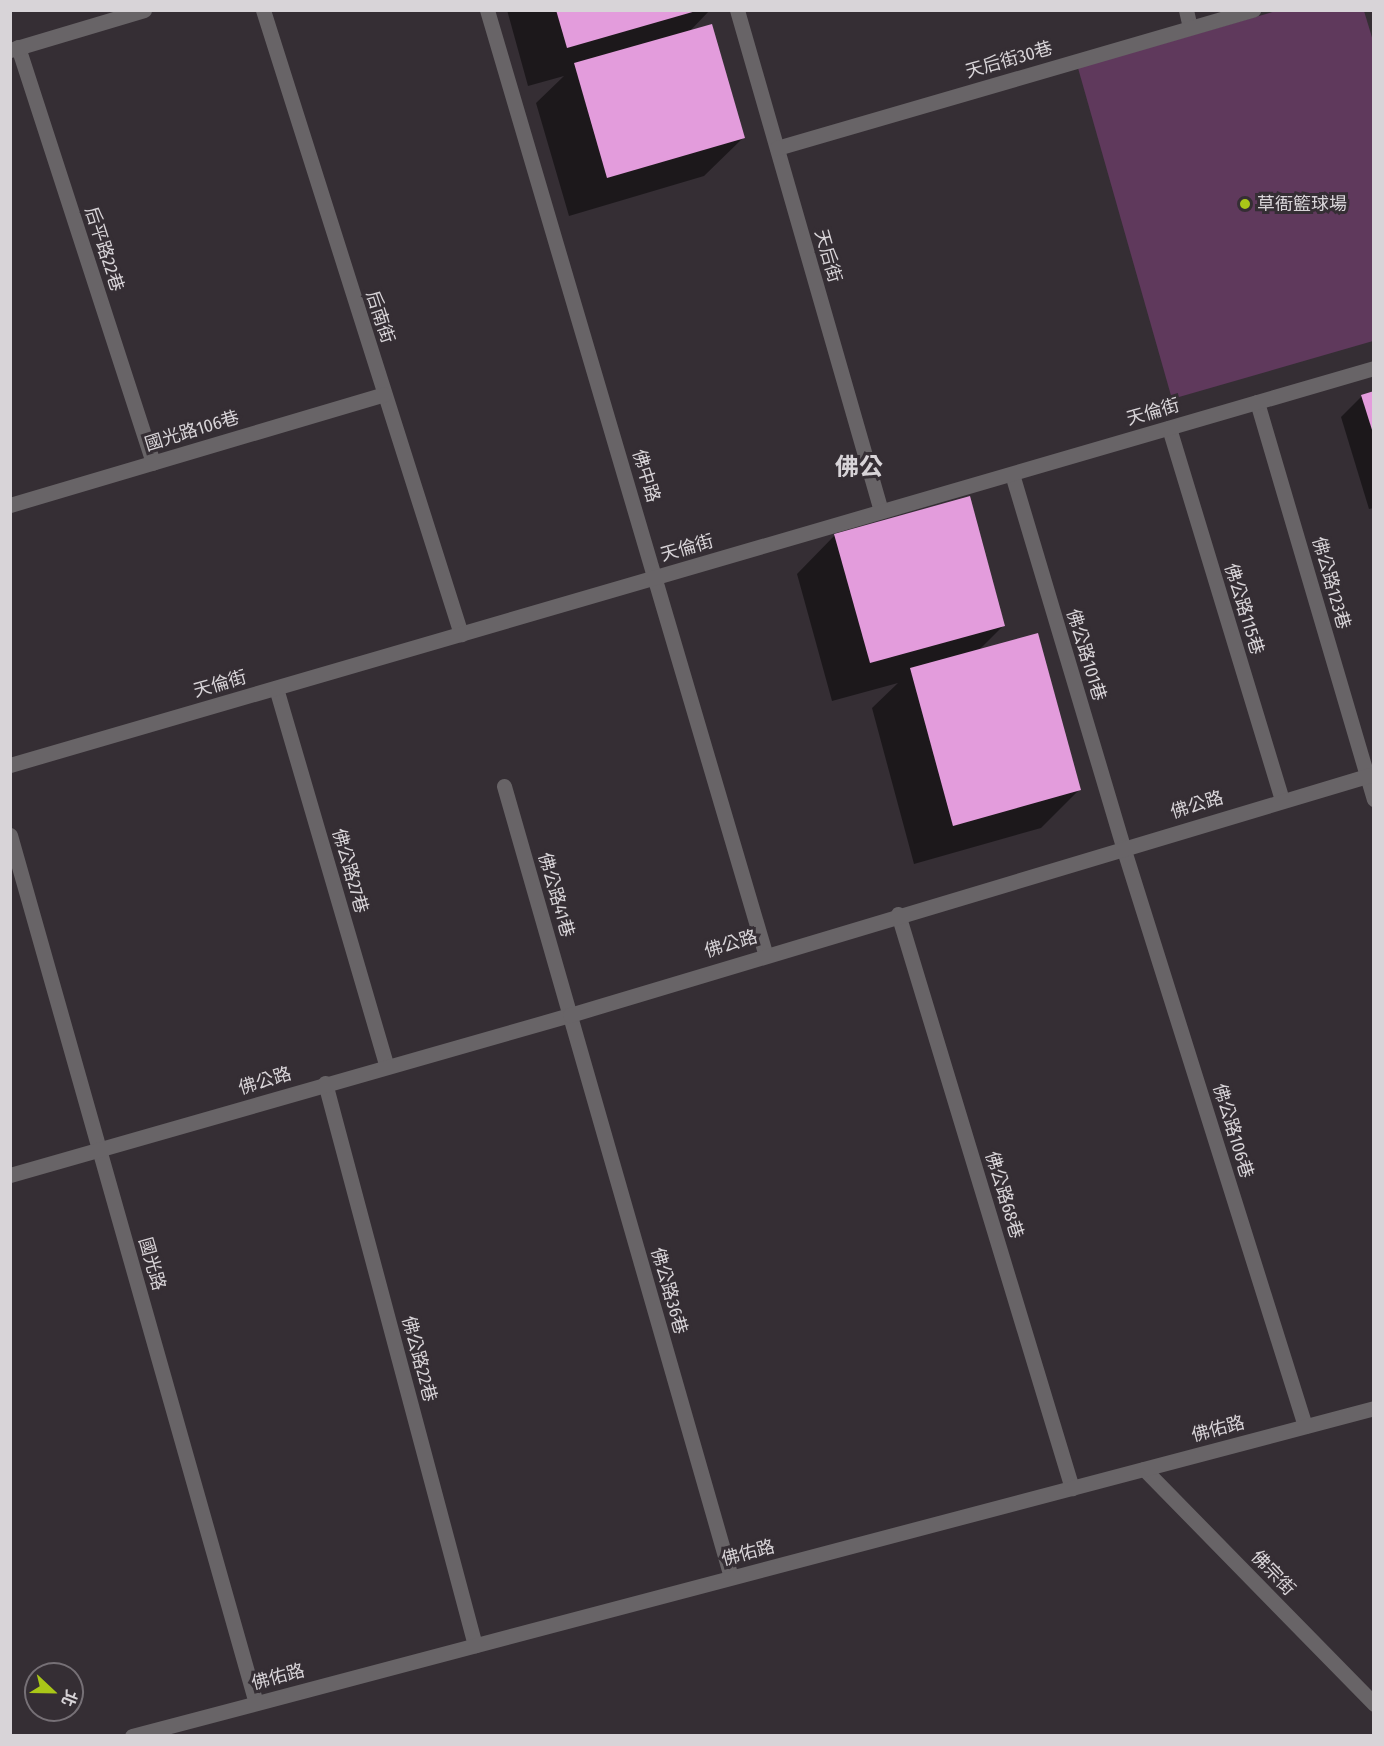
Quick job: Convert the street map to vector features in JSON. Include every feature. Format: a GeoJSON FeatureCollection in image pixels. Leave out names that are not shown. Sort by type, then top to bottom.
{"type":"FeatureCollection","features":[{"type":"Feature","properties":{"kind":"street"},"geometry":{"type":"LineString","coordinates":[[14,49],[144,10]]}},
{"type":"Feature","properties":{"kind":"street","name":"后南街"},"geometry":{"type":"LineString","coordinates":[[263,10],[461,634]]}},
{"type":"Feature","properties":{"kind":"street","name":"佛中路"},"geometry":{"type":"LineString","coordinates":[[487,10],[657,577],[765,953]]}},
{"type":"Feature","properties":{"kind":"street","name":"天后街"},"geometry":{"type":"LineString","coordinates":[[737,10],[881,512]]}},
{"type":"Feature","properties":{"kind":"street"},"geometry":{"type":"LineString","coordinates":[[1186,10],[1190,27]]}},
{"type":"Feature","properties":{"kind":"street","name":"天后街30巷"},"geometry":{"type":"LineString","coordinates":[[777,148],[1253,10]]}},
{"type":"Feature","properties":{"kind":"street","name":"后平路22巷"},"geometry":{"type":"LineString","coordinates":[[14,49],[153,463]]}},
{"type":"Feature","properties":{"kind":"street","name":"天倫街"},"geometry":{"type":"LineString","coordinates":[[10,765],[1374,368]]}},
{"type":"Feature","properties":{"kind":"street","name":"國光路106巷"},"geometry":{"type":"LineString","coordinates":[[10,506],[384,394]]}},
{"type":"Feature","properties":{"kind":"street","name":"佛公路123巷"},"geometry":{"type":"LineString","coordinates":[[1257,402],[1370,775],[1374,799]]}},
{"type":"Feature","properties":{"kind":"street","name":"佛公路115巷"},"geometry":{"type":"LineString","coordinates":[[1168,428],[1282,800]]}},
{"type":"Feature","properties":{"kind":"street","name":"佛公路101巷"},"geometry":{"type":"LineString","coordinates":[[1012,474],[1123,848]]}},
{"type":"Feature","properties":{"kind":"street","name":"佛公路27巷"},"geometry":{"type":"LineString","coordinates":[[276,688],[386,1065]]}},
{"type":"Feature","properties":{"kind":"street","name":"佛公路"},"geometry":{"type":"LineString","coordinates":[[10,1175],[386,1065],[570,1014],[765,953],[1370,775]]}},
{"type":"Feature","properties":{"kind":"street","name":"佛公路41巷"},"geometry":{"type":"LineString","coordinates":[[504,786],[570,1014]]}},
{"type":"Feature","properties":{"kind":"street","name":"國光路"},"geometry":{"type":"LineString","coordinates":[[10,835],[256,1703]]}},
{"type":"Feature","properties":{"kind":"street","name":"佛公路106巷"},"geometry":{"type":"LineString","coordinates":[[1123,848],[1305,1426]]}},
{"type":"Feature","properties":{"kind":"street","name":"佛公路68巷"},"geometry":{"type":"LineString","coordinates":[[898,914],[1072,1488]]}},
{"type":"Feature","properties":{"kind":"street","name":"佛公路36巷"},"geometry":{"type":"LineString","coordinates":[[570,1014],[731,1577]]}},
{"type":"Feature","properties":{"kind":"street","name":"佛公路22巷"},"geometry":{"type":"LineString","coordinates":[[325,1083],[475,1645]]}},
{"type":"Feature","properties":{"kind":"street","name":"佛佑路"},"geometry":{"type":"LineString","coordinates":[[132,1736],[1374,1408]]}},
{"type":"Feature","properties":{"kind":"street","name":"佛宗街"},"geometry":{"type":"LineString","coordinates":[[1144,1469],[1374,1704]]}},
{"type":"Feature","properties":{"kind":"shaded area","name":"草衙籃球場"},"geometry":{"type":"Polygon","coordinates":[[[1276,11],[1364,11],[1374,44],[1373,341],[1172,399],[1078,68],[1276,11]]]}},
{"type":"Feature","properties":{"kind":"building"},"geometry":{"type":"Polygon","coordinates":[[[556,10],[696,10],[696,11],[567,48],[556,10]]]}},
{"type":"Feature","properties":{"kind":"building"},"geometry":{"type":"Polygon","coordinates":[[[712,24],[745,138],[607,178],[574,63],[712,24]]]}},
{"type":"Feature","properties":{"kind":"building"},"geometry":{"type":"Polygon","coordinates":[[[1374,391],[1374,433],[1373,433],[1361,395],[1374,391]]]}},
{"type":"Feature","properties":{"kind":"building"},"geometry":{"type":"Polygon","coordinates":[[[970,496],[1005,626],[870,663],[834,534],[970,496]]]}},
{"type":"Feature","properties":{"kind":"building"},"geometry":{"type":"Polygon","coordinates":[[[1038,633],[1081,790],[953,826],[910,668],[1038,633]]]}},
{"type":"Feature","properties":{"kind":"place","name":"草衙籃球場"},"geometry":{"type":"Point","coordinates":[1245,204]}},
{"type":"Feature","properties":{"kind":"district","name":"佛公"},"geometry":{"type":"Point","coordinates":[859,468]}}]}
